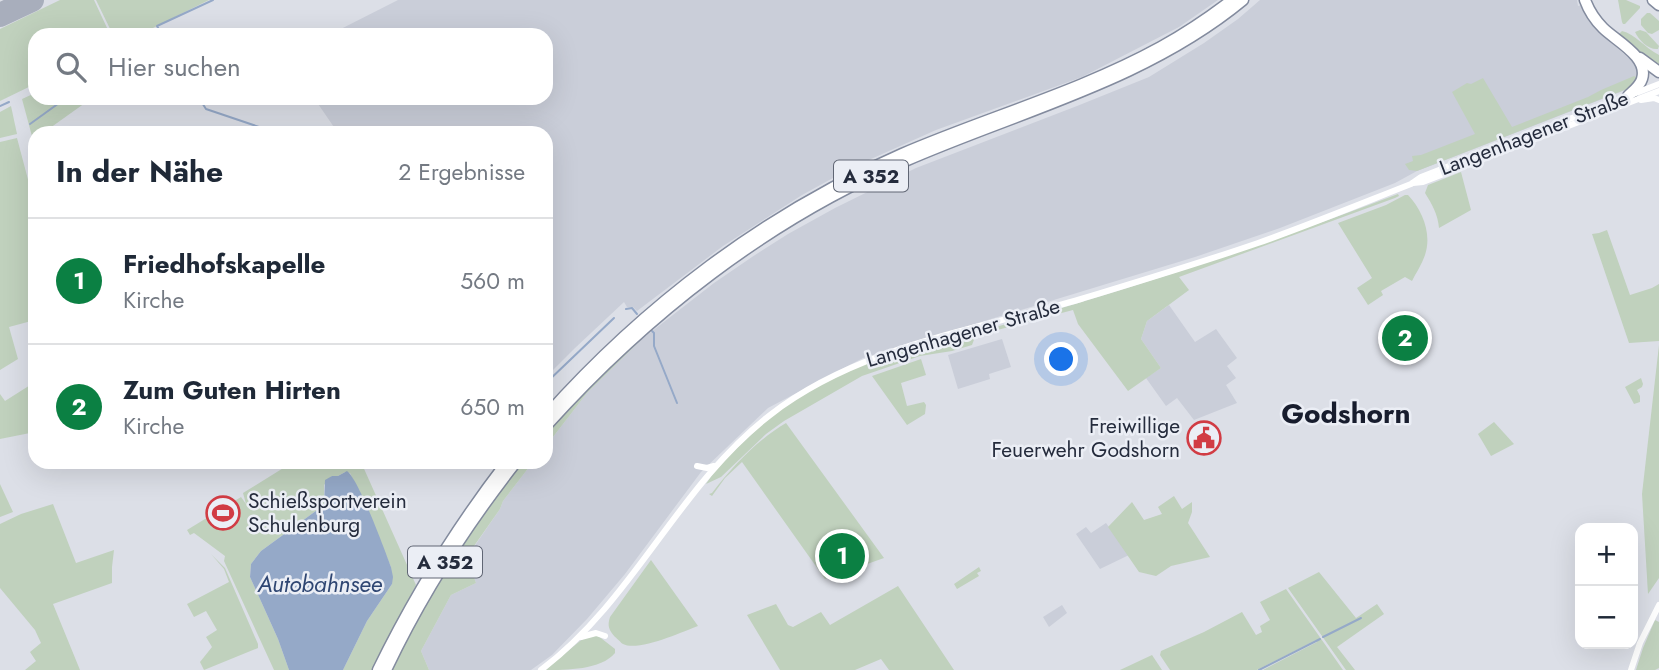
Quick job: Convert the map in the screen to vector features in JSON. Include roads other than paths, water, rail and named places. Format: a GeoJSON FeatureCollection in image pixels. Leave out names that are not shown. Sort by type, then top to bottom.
{"type":"FeatureCollection","features":[{"type":"Feature","properties":{"kind":"highway","name":"A 352"},"geometry":{"type":"LineString","coordinates":[[553,409],[608,352],[679,289],[735,248],[803,205],[898,156],[1118,68],[1187,32],[1232,0]]}},
{"type":"Feature","properties":{"kind":"highway","name":"A 352"},"geometry":{"type":"LineString","coordinates":[[553,418],[589,379],[654,319],[704,279],[787,223],[902,162],[1136,68],[1191,37],[1243,0]]}},
{"type":"Feature","properties":{"kind":"highway"},"geometry":{"type":"LineString","coordinates":[[1585,0],[1590,12],[1602,27],[1633,54],[1642,66],[1642,81],[1628,99]]}},
{"type":"Feature","properties":{"kind":"highway"},"geometry":{"type":"LineString","coordinates":[[1596,0],[1595,11],[1603,26],[1659,72]]}},
{"type":"Feature","properties":{"kind":"highway"},"geometry":{"type":"LineString","coordinates":[[1654,0],[1659,5]]}},
{"type":"Feature","properties":{"kind":"highway","name":"A 352"},"geometry":{"type":"LineString","coordinates":[[378,670],[436,564],[502,469]]}},
{"type":"Feature","properties":{"kind":"highway","name":"A 352"},"geometry":{"type":"LineString","coordinates":[[386,670],[442,567],[511,469]]}},
{"type":"Feature","properties":{"kind":"main road","name":"Langenhagener Straße"},"geometry":{"type":"LineString","coordinates":[[541,670],[580,637],[620,592],[716,465],[771,414],[809,389],[865,361],[915,344],[1082,299],[1297,229],[1411,184],[1421,177],[1628,99],[1659,84]]}},
{"type":"Feature","properties":{"kind":"main road","name":"Langenhagener Straße"},"geometry":{"type":"LineString","coordinates":[[1628,99],[1659,91]]}},
{"type":"Feature","properties":{"kind":"main road"},"geometry":{"type":"LineString","coordinates":[[1628,99],[1659,100]]}},
{"type":"Feature","properties":{"kind":"main road"},"geometry":{"type":"LineString","coordinates":[[697,466],[707,468],[716,465]]}},
{"type":"Feature","properties":{"kind":"main road"},"geometry":{"type":"LineString","coordinates":[[1631,670],[1640,643],[1659,605]]}},
{"type":"Feature","properties":{"kind":"main road"},"geometry":{"type":"LineString","coordinates":[[580,637],[596,633],[601,635],[593,623]]}},
{"type":"Feature","properties":{"kind":"water","name":"Autobahnsee"},"geometry":{"type":"Polygon","coordinates":[[[347,471],[358,487],[377,531],[391,567],[392,584],[367,621],[343,670],[289,670],[250,577],[251,564],[261,551],[324,505],[325,480],[347,471]]]}},
{"type":"Feature","properties":{"kind":"waterway"},"geometry":{"type":"LineString","coordinates":[[158,28],[157,26],[213,0]]}},
{"type":"Feature","properties":{"kind":"waterway"},"geometry":{"type":"LineString","coordinates":[[0,106],[9,102]]}},
{"type":"Feature","properties":{"kind":"waterway"},"geometry":{"type":"LineString","coordinates":[[30,124],[56,105]]}},
{"type":"Feature","properties":{"kind":"waterway"},"geometry":{"type":"LineString","coordinates":[[203,105],[206,109],[256,126]]}},
{"type":"Feature","properties":{"kind":"waterway"},"geometry":{"type":"LineString","coordinates":[[626,309],[632,308],[637,314]]}},
{"type":"Feature","properties":{"kind":"waterway"},"geometry":{"type":"LineString","coordinates":[[553,376],[614,318]]}},
{"type":"Feature","properties":{"kind":"waterway"},"geometry":{"type":"LineString","coordinates":[[652,331],[654,346],[677,403]]}},
{"type":"Feature","properties":{"kind":"waterway"},"geometry":{"type":"LineString","coordinates":[[1323,637],[1361,618]]}},
{"type":"Feature","properties":{"kind":"waterway"},"geometry":{"type":"LineString","coordinates":[[1259,670],[1320,639]]}},
{"type":"Feature","properties":{"kind":"place","name":"Zum Guten Hirten"},"geometry":{"type":"Point","coordinates":[1405,338]}},
{"type":"Feature","properties":{"kind":"place","name":"Freiwillige Feuerwehr Godshorn"},"geometry":{"type":"Point","coordinates":[1204,438]}},
{"type":"Feature","properties":{"kind":"place","name":"Schießsportverein Schulenburg"},"geometry":{"type":"Point","coordinates":[223,513]}},
{"type":"Feature","properties":{"kind":"place","name":"Friedhofskapelle"},"geometry":{"type":"Point","coordinates":[842,556]}},
{"type":"Feature","properties":{"kind":"district","name":"Godshorn"},"geometry":{"type":"Point","coordinates":[1346,413]}}]}
